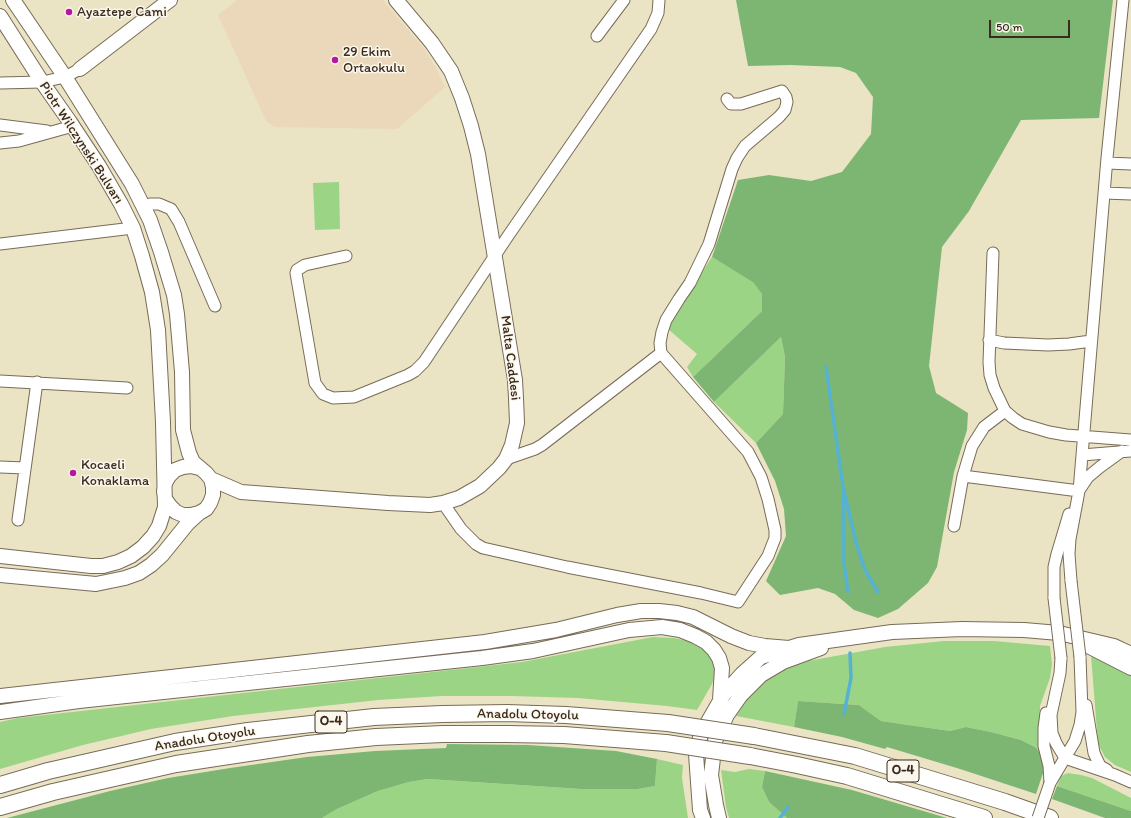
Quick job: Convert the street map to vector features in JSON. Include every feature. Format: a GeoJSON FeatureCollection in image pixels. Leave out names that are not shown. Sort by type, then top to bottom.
{"type":"FeatureCollection","features":[{"type":"Feature","properties":{"kind":"highway","name":"Anadolu Otoyolu"},"geometry":{"type":"LineString","coordinates":[[0,785],[55,770],[175,742],[248,731],[374,717],[507,713],[566,715],[668,723],[754,736],[855,756],[1005,802],[1050,818]]}},
{"type":"Feature","properties":{"kind":"highway","name":"Anadolu Otoyolu"},"geometry":{"type":"LineString","coordinates":[[0,807],[53,792],[176,764],[308,744],[376,737],[443,734],[514,734],[564,735],[666,743],[797,764],[847,776],[984,818]]}},
{"type":"Feature","properties":{"kind":"main road","name":"Piotr Wilczynski Bulvarı"},"geometry":{"type":"LineString","coordinates":[[13,0],[120,164],[144,206],[156,237],[174,295],[179,339],[184,430],[189,453],[193,462],[211,479]]}},
{"type":"Feature","properties":{"kind":"main road"},"geometry":{"type":"LineString","coordinates":[[80,69],[170,0]]}},
{"type":"Feature","properties":{"kind":"main road","name":"Malta Caddesi"},"geometry":{"type":"LineString","coordinates":[[211,479],[241,492],[430,505],[459,498],[480,486],[499,468],[506,459],[512,445],[517,423],[516,398],[495,257],[475,141],[466,109],[458,88],[441,56],[421,29],[396,0]]}},
{"type":"Feature","properties":{"kind":"main road","name":"Piotr Wilczynski Bulvarı"},"geometry":{"type":"LineString","coordinates":[[0,16],[42,82],[99,166],[121,204],[132,228],[149,277],[158,330],[163,416],[165,508],[164,514],[154,536],[131,556],[118,562],[103,566],[91,566],[0,556]]}},
{"type":"Feature","properties":{"kind":"main road","name":"Piotr Wilczynski Bulvarı"},"geometry":{"type":"LineString","coordinates":[[199,468],[191,466],[175,470],[167,479],[164,491],[168,503],[176,512],[183,515],[199,513]]}},
{"type":"Feature","properties":{"kind":"main road"},"geometry":{"type":"LineString","coordinates":[[0,575],[96,584],[125,578],[139,573],[162,555],[188,523],[206,509],[210,503],[213,491],[211,479]]}},
{"type":"Feature","properties":{"kind":"main road","name":"Malta Caddesi"},"geometry":{"type":"LineString","coordinates":[[210,503],[241,492]]}},
{"type":"Feature","properties":{"kind":"main road"},"geometry":{"type":"LineString","coordinates":[[0,696],[485,642],[550,632],[641,611],[677,613],[693,618],[748,643],[789,648]]}},
{"type":"Feature","properties":{"kind":"main road"},"geometry":{"type":"LineString","coordinates":[[0,712],[126,696],[482,658],[533,651],[629,630],[662,627],[680,630],[695,636],[706,642],[714,650],[719,658],[722,668],[720,700]]}},
{"type":"Feature","properties":{"kind":"main road"},"geometry":{"type":"LineString","coordinates":[[701,815],[696,754],[701,734],[724,694],[742,674],[761,657],[799,645],[846,638],[892,632],[962,628],[1059,633],[1114,646],[1131,654]]}},
{"type":"Feature","properties":{"kind":"main road"},"geometry":{"type":"LineString","coordinates":[[1059,633],[1102,652],[1131,668]]}},
{"type":"Feature","properties":{"kind":"main road"},"geometry":{"type":"LineString","coordinates":[[719,818],[712,775],[715,741],[727,715],[741,695],[761,674],[783,662],[846,638]]}},
{"type":"Feature","properties":{"kind":"street"},"geometry":{"type":"LineString","coordinates":[[597,36],[624,0]]}},
{"type":"Feature","properties":{"kind":"street"},"geometry":{"type":"LineString","coordinates":[[346,256],[305,265],[296,273],[313,376],[318,389],[327,396],[333,398],[354,396],[408,375],[419,368],[651,29],[658,13],[659,0]]}},
{"type":"Feature","properties":{"kind":"street"},"geometry":{"type":"LineString","coordinates":[[1115,775],[1100,766],[1094,753],[1082,679],[1069,554],[1070,539],[1079,491],[1104,192],[1123,0]]}},
{"type":"Feature","properties":{"kind":"street"},"geometry":{"type":"LineString","coordinates":[[0,83],[42,82],[64,77],[80,69]]}},
{"type":"Feature","properties":{"kind":"street"},"geometry":{"type":"LineString","coordinates":[[443,503],[461,529],[476,544],[483,548],[566,567],[701,593],[738,602],[768,556],[775,538],[775,530],[768,499],[761,477],[748,452],[661,353],[662,332],[666,320],[690,284],[700,265],[709,244],[732,169],[737,158],[745,146],[779,117],[785,110],[787,102],[782,91],[741,104],[731,104],[727,99]]}},
{"type":"Feature","properties":{"kind":"street"},"geometry":{"type":"LineString","coordinates":[[0,125],[53,132]]}},
{"type":"Feature","properties":{"kind":"street"},"geometry":{"type":"LineString","coordinates":[[0,144],[20,141],[73,126]]}},
{"type":"Feature","properties":{"kind":"street"},"geometry":{"type":"LineString","coordinates":[[1107,163],[1131,164]]}},
{"type":"Feature","properties":{"kind":"street"},"geometry":{"type":"LineString","coordinates":[[1104,192],[1131,194]]}},
{"type":"Feature","properties":{"kind":"street"},"geometry":{"type":"LineString","coordinates":[[144,206],[159,204],[167,206],[171,209],[179,222],[215,306]]}},
{"type":"Feature","properties":{"kind":"street"},"geometry":{"type":"LineString","coordinates":[[0,244],[132,228]]}},
{"type":"Feature","properties":{"kind":"street"},"geometry":{"type":"LineString","coordinates":[[993,253],[989,362],[990,375],[998,400],[1005,411],[1022,424],[1035,428],[1066,435],[1131,440]]}},
{"type":"Feature","properties":{"kind":"street"},"geometry":{"type":"LineString","coordinates":[[989,340],[1004,343],[1048,345],[1091,341]]}},
{"type":"Feature","properties":{"kind":"street"},"geometry":{"type":"LineString","coordinates":[[506,459],[535,450],[661,353]]}},
{"type":"Feature","properties":{"kind":"street"},"geometry":{"type":"LineString","coordinates":[[0,381],[127,388]]}},
{"type":"Feature","properties":{"kind":"street"},"geometry":{"type":"LineString","coordinates":[[18,520],[37,382]]}},
{"type":"Feature","properties":{"kind":"street"},"geometry":{"type":"LineString","coordinates":[[954,526],[963,476],[972,446],[978,434],[984,427],[1005,411]]}},
{"type":"Feature","properties":{"kind":"street"},"geometry":{"type":"LineString","coordinates":[[1082,455],[1127,451]]}},
{"type":"Feature","properties":{"kind":"street"},"geometry":{"type":"LineString","coordinates":[[1127,451],[1112,458],[1088,477],[1079,491],[1066,520],[1054,567],[1054,598],[1061,658],[1058,683],[1051,715],[1051,723],[1056,742],[1065,758],[1131,782]]}},
{"type":"Feature","properties":{"kind":"street"},"geometry":{"type":"LineString","coordinates":[[0,467],[25,468]]}},
{"type":"Feature","properties":{"kind":"street"},"geometry":{"type":"LineString","coordinates":[[963,476],[1079,491]]}},
{"type":"Feature","properties":{"kind":"street"},"geometry":{"type":"LineString","coordinates":[[1038,818],[1050,783],[1075,741],[1082,712],[1082,679]]}},
{"type":"Feature","properties":{"kind":"street"},"geometry":{"type":"LineString","coordinates":[[1050,783],[1049,766],[1044,746],[1044,728],[1046,710],[1058,683]]}},
{"type":"Feature","properties":{"kind":"shaded area","name":"29 Ekim Ortaokulu"},"geometry":{"type":"Polygon","coordinates":[[[237,0],[383,0],[426,51],[445,87],[397,129],[275,127],[266,121],[218,15],[237,0]]]}},
{"type":"Feature","properties":{"kind":"green space"},"geometry":{"type":"Polygon","coordinates":[[[736,0],[1113,0],[1099,118],[1021,120],[969,211],[942,247],[929,366],[936,393],[968,413],[967,430],[954,472],[937,567],[928,583],[898,609],[878,618],[854,610],[835,594],[818,588],[780,595],[766,581],[786,536],[784,509],[775,481],[756,443],[783,414],[785,357],[781,337],[714,402],[693,377],[762,311],[762,294],[753,282],[712,257],[738,180],[769,175],[811,181],[842,172],[871,134],[873,97],[856,73],[840,67],[790,65],[748,66],[736,0]]]}},
{"type":"Feature","properties":{"kind":"green space"},"geometry":{"type":"Polygon","coordinates":[[[339,182],[340,229],[315,230],[313,183],[339,182]]]}},
{"type":"Feature","properties":{"kind":"green space"},"geometry":{"type":"Polygon","coordinates":[[[712,257],[753,281],[762,294],[762,311],[693,377],[687,367],[697,354],[668,329],[668,324],[712,257]]]}},
{"type":"Feature","properties":{"kind":"green space"},"geometry":{"type":"Polygon","coordinates":[[[781,337],[785,357],[783,414],[756,443],[714,402],[781,337]]]}},
{"type":"Feature","properties":{"kind":"green space"},"geometry":{"type":"Polygon","coordinates":[[[653,637],[674,638],[693,642],[705,648],[711,654],[716,672],[712,684],[697,710],[578,698],[442,696],[378,700],[233,716],[151,729],[83,745],[0,769],[0,722],[18,718],[522,662],[653,637]]]}},
{"type":"Feature","properties":{"kind":"green space"},"geometry":{"type":"Polygon","coordinates":[[[944,641],[994,641],[1050,646],[1052,664],[1050,678],[1040,706],[1040,752],[1035,747],[1021,740],[966,727],[950,731],[881,721],[859,705],[798,701],[794,727],[736,716],[745,702],[762,683],[797,663],[885,647],[944,641]]]}},
{"type":"Feature","properties":{"kind":"green space"},"geometry":{"type":"Polygon","coordinates":[[[1091,655],[1115,666],[1131,676],[1131,772],[1115,765],[1105,757],[1098,744],[1091,655]]]}},
{"type":"Feature","properties":{"kind":"green space"},"geometry":{"type":"Polygon","coordinates":[[[798,701],[859,705],[881,721],[950,731],[966,727],[1021,740],[1035,747],[1040,752],[1044,770],[1036,794],[887,747],[885,749],[842,737],[794,727],[798,701]]]}},
{"type":"Feature","properties":{"kind":"green space"},"geometry":{"type":"Polygon","coordinates":[[[447,744],[528,745],[616,751],[657,759],[655,786],[638,789],[581,789],[428,779],[409,782],[378,791],[337,809],[322,818],[7,818],[110,791],[168,778],[307,757],[375,751],[446,748],[447,744]]]}},
{"type":"Feature","properties":{"kind":"green space"},"geometry":{"type":"Polygon","coordinates":[[[657,759],[683,765],[682,778],[688,818],[322,818],[337,809],[378,791],[409,782],[428,779],[581,789],[638,789],[655,786],[657,759]]]}},
{"type":"Feature","properties":{"kind":"green space"},"geometry":{"type":"Polygon","coordinates":[[[749,769],[765,771],[762,787],[769,802],[787,818],[729,818],[721,770],[735,772],[749,769]]]}},
{"type":"Feature","properties":{"kind":"green space"},"geometry":{"type":"Polygon","coordinates":[[[765,771],[852,790],[947,818],[787,818],[769,802],[762,787],[765,771]]]}},
{"type":"Feature","properties":{"kind":"green space"},"geometry":{"type":"Polygon","coordinates":[[[1068,773],[1092,778],[1131,798],[1131,811],[1057,786],[1061,776],[1068,773]]]}},
{"type":"Feature","properties":{"kind":"green space"},"geometry":{"type":"Polygon","coordinates":[[[1057,786],[1131,811],[1131,818],[1105,818],[1052,799],[1057,786]]]}},
{"type":"Feature","properties":{"kind":"waterway"},"geometry":{"type":"LineString","coordinates":[[826,367],[843,487],[857,546],[865,570],[878,592]]}},
{"type":"Feature","properties":{"kind":"waterway"},"geometry":{"type":"LineString","coordinates":[[843,494],[844,564],[848,591]]}},
{"type":"Feature","properties":{"kind":"waterway"},"geometry":{"type":"LineString","coordinates":[[844,714],[851,678],[850,653]]}},
{"type":"Feature","properties":{"kind":"waterway"},"geometry":{"type":"LineString","coordinates":[[780,818],[788,807]]}},
{"type":"Feature","properties":{"kind":"place","name":"Ayaztepe Cami"},"geometry":{"type":"Point","coordinates":[69,12]}},
{"type":"Feature","properties":{"kind":"place","name":"29 Ekim Ortaokulu"},"geometry":{"type":"Point","coordinates":[335,60]}},
{"type":"Feature","properties":{"kind":"place","name":"Kocaeli Konaklama"},"geometry":{"type":"Point","coordinates":[73,473]}}]}
